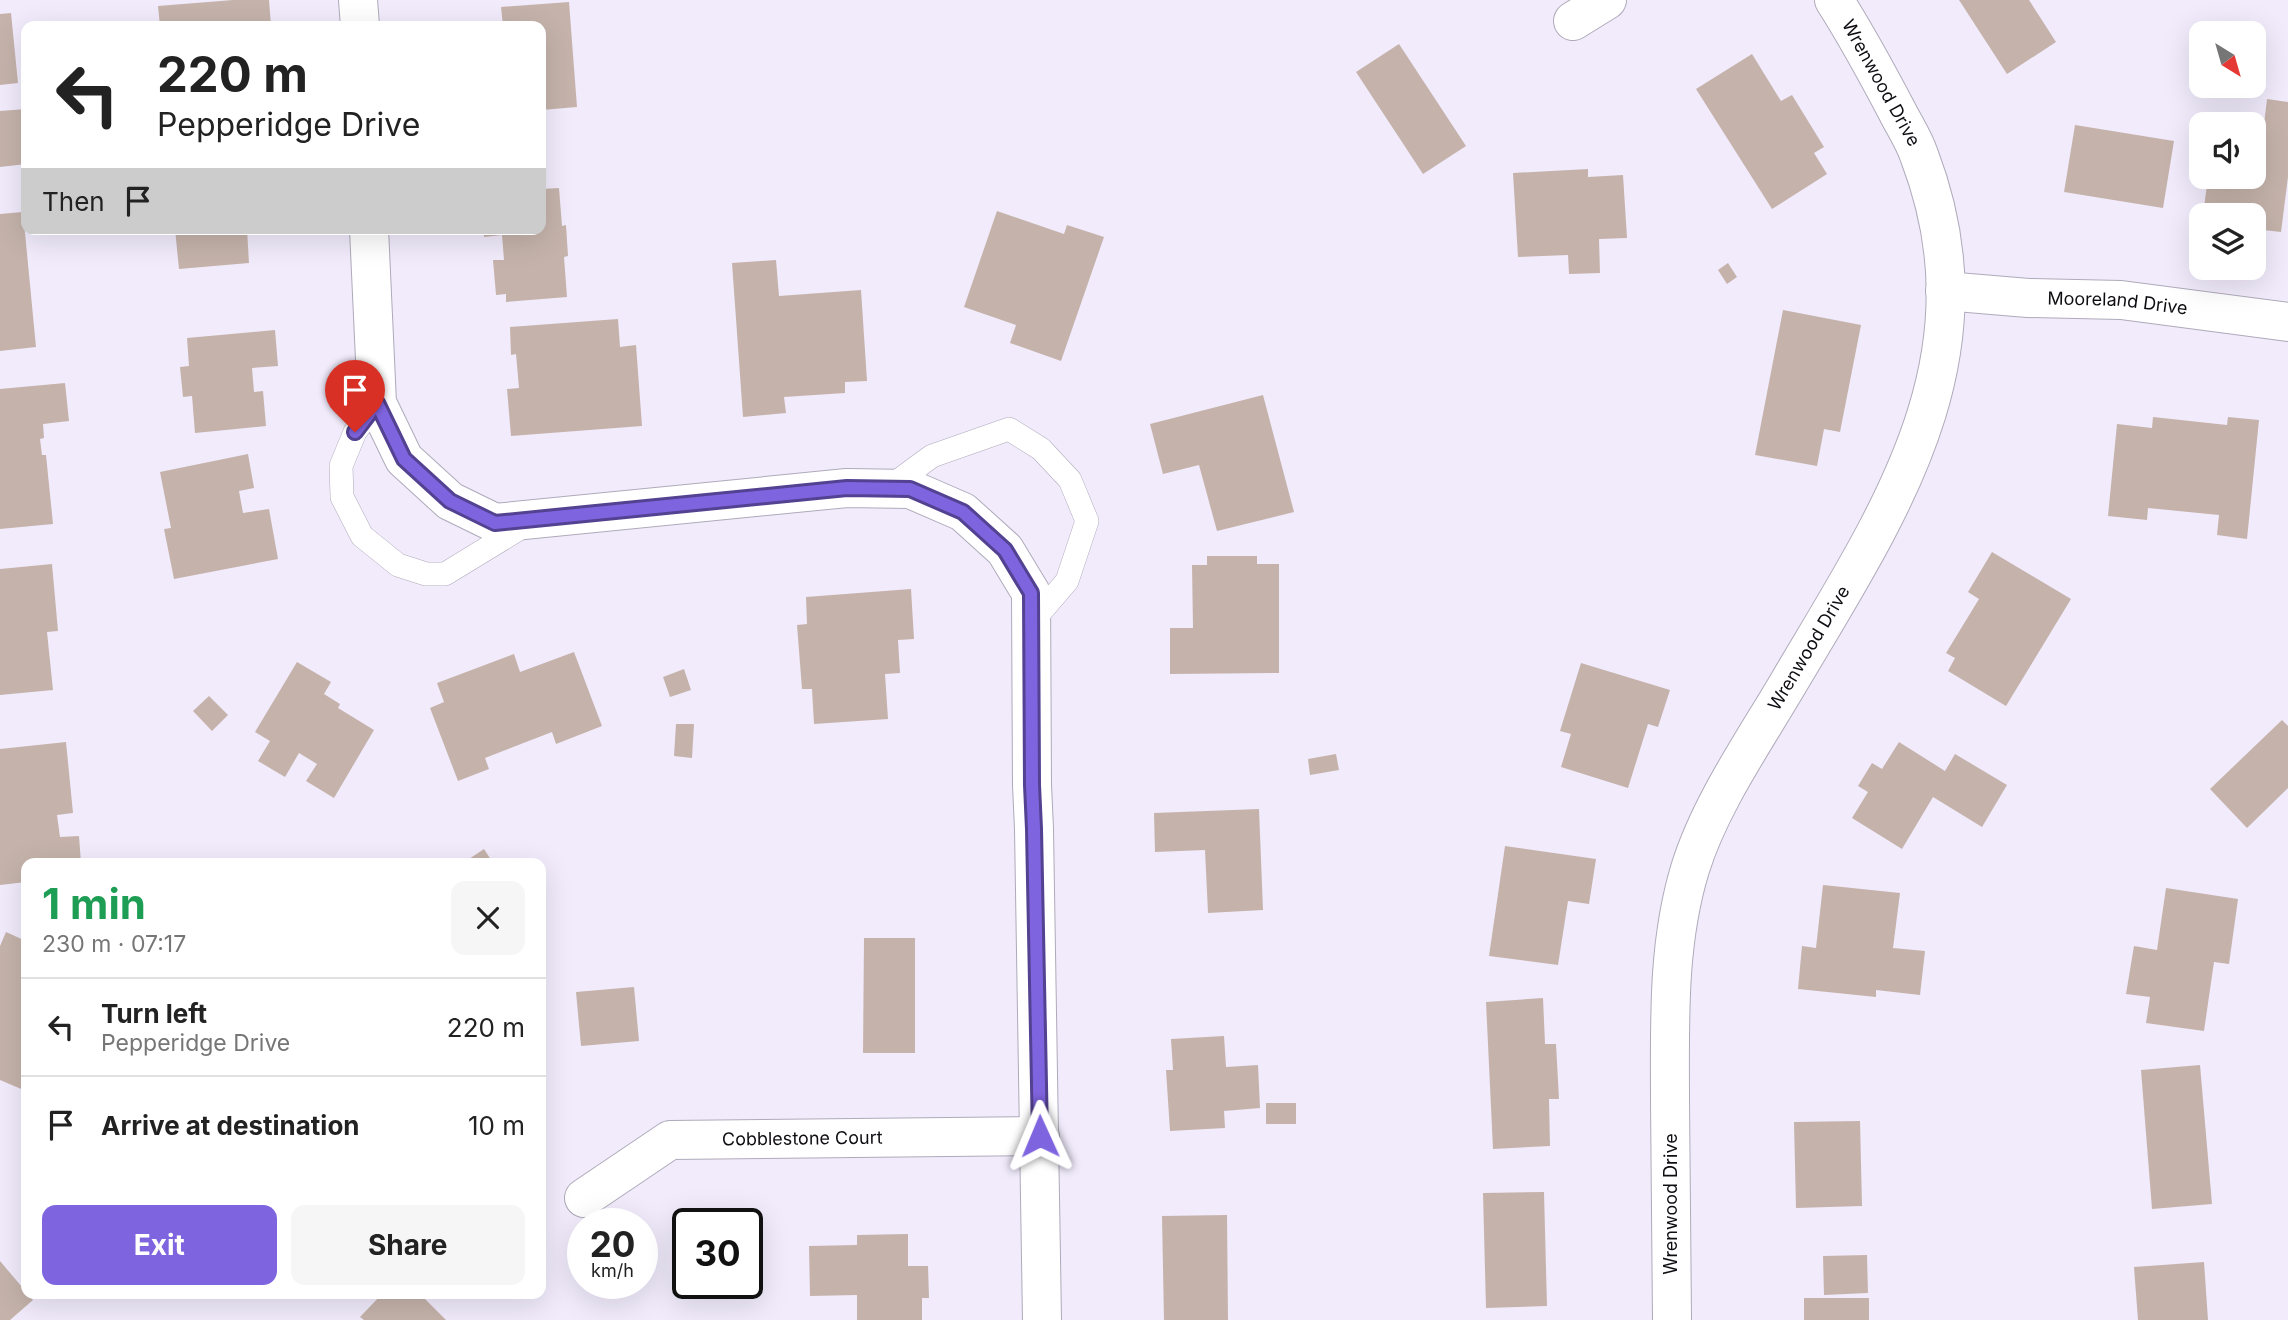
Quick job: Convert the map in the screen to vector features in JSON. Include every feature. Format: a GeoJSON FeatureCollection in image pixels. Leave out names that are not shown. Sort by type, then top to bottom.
{"type":"FeatureCollection","features":[{"type":"Feature","properties":{"kind":"street"},"geometry":{"type":"LineString","coordinates":[[358,0],[360,21]]}},
{"type":"Feature","properties":{"kind":"street"},"geometry":{"type":"LineString","coordinates":[[1573,21],[1607,0]]}},
{"type":"Feature","properties":{"kind":"street","name":"Wrenwood Drive"},"geometry":{"type":"LineString","coordinates":[[1672,1320],[1671,980],[1676,922],[1691,866],[1715,812],[1898,489],[1921,435],[1938,378],[1945,321],[1945,264],[1936,208],[1919,153],[1866,52],[1834,0]]}},
{"type":"Feature","properties":{"kind":"street"},"geometry":{"type":"LineString","coordinates":[[369,235],[377,403],[404,459],[450,501],[495,523],[847,488],[910,489],[963,512],[1005,550],[1031,593],[1042,1320]]}},
{"type":"Feature","properties":{"kind":"street","name":"Mooreland Drive"},"geometry":{"type":"LineString","coordinates":[[1945,291],[2028,298],[2121,300],[2288,322]]}},
{"type":"Feature","properties":{"kind":"street","name":"Cobblestone Court"},"geometry":{"type":"LineString","coordinates":[[584,1198],[670,1140],[1040,1136]]}},
{"type":"Feature","properties":{"kind":"lane"},"geometry":{"type":"LineString","coordinates":[[377,403],[355,432],[341,466],[342,497],[362,536],[398,565],[426,575],[445,574],[534,520]]}},
{"type":"Feature","properties":{"kind":"lane"},"geometry":{"type":"LineString","coordinates":[[887,489],[932,456],[1009,429],[1041,449],[1070,480],[1087,521],[1068,581],[1031,624]]}},
{"type":"Feature","properties":{"kind":"building"},"geometry":{"type":"Polygon","coordinates":[[[269,0],[271,21],[160,21],[158,6],[269,0]]]}},
{"type":"Feature","properties":{"kind":"building"},"geometry":{"type":"Polygon","coordinates":[[[1959,0],[2029,0],[2056,42],[2007,74],[1959,0]]]}},
{"type":"Feature","properties":{"kind":"building"},"geometry":{"type":"Polygon","coordinates":[[[569,2],[577,107],[546,110],[546,21],[502,21],[501,7],[569,2]]]}},
{"type":"Feature","properties":{"kind":"building"},"geometry":{"type":"Polygon","coordinates":[[[11,13],[18,83],[0,85],[0,14],[11,13]]]}},
{"type":"Feature","properties":{"kind":"building"},"geometry":{"type":"Polygon","coordinates":[[[1399,44],[1466,146],[1423,174],[1356,72],[1399,44]]]}},
{"type":"Feature","properties":{"kind":"building"},"geometry":{"type":"Polygon","coordinates":[[[1752,54],[1781,101],[1792,95],[1824,147],[1814,153],[1827,174],[1772,209],[1696,89],[1752,54]]]}},
{"type":"Feature","properties":{"kind":"building"},"geometry":{"type":"Polygon","coordinates":[[[2267,99],[2288,102],[2288,177],[2281,232],[2266,230],[2266,203],[2205,203],[2206,189],[2266,189],[2267,99]]]}},
{"type":"Feature","properties":{"kind":"building"},"geometry":{"type":"Polygon","coordinates":[[[21,109],[21,165],[0,167],[0,111],[21,109]]]}},
{"type":"Feature","properties":{"kind":"building"},"geometry":{"type":"Polygon","coordinates":[[[2075,125],[2174,141],[2163,208],[2064,192],[2075,125]]]}},
{"type":"Feature","properties":{"kind":"building"},"geometry":{"type":"Polygon","coordinates":[[[1588,169],[1588,177],[1623,175],[1627,238],[1599,239],[1600,273],[1569,274],[1568,255],[1518,257],[1513,173],[1588,169]]]}},
{"type":"Feature","properties":{"kind":"building"},"geometry":{"type":"Polygon","coordinates":[[[559,188],[562,226],[566,225],[568,256],[564,257],[567,297],[506,302],[506,294],[496,295],[493,260],[504,260],[502,235],[546,235],[546,189],[559,188]]]}},
{"type":"Feature","properties":{"kind":"building"},"geometry":{"type":"Polygon","coordinates":[[[997,211],[1064,234],[1067,225],[1104,237],[1061,361],[1010,343],[1016,325],[964,307],[997,211]]]}},
{"type":"Feature","properties":{"kind":"building"},"geometry":{"type":"Polygon","coordinates":[[[21,212],[21,235],[25,235],[36,347],[0,351],[0,214],[21,212]]]}},
{"type":"Feature","properties":{"kind":"building"},"geometry":{"type":"Polygon","coordinates":[[[176,235],[247,235],[249,263],[179,269],[176,235]]]}},
{"type":"Feature","properties":{"kind":"building"},"geometry":{"type":"Polygon","coordinates":[[[776,260],[779,296],[861,290],[867,381],[845,382],[845,393],[784,397],[786,413],[743,417],[732,263],[776,260]]]}},
{"type":"Feature","properties":{"kind":"building"},"geometry":{"type":"Polygon","coordinates":[[[1728,263],[1737,277],[1727,284],[1718,270],[1728,263]]]}},
{"type":"Feature","properties":{"kind":"building"},"geometry":{"type":"Polygon","coordinates":[[[1783,310],[1861,325],[1840,432],[1824,429],[1817,466],[1755,455],[1783,310]]]}},
{"type":"Feature","properties":{"kind":"building"},"geometry":{"type":"Polygon","coordinates":[[[618,319],[620,347],[636,345],[642,426],[511,436],[507,389],[519,388],[516,354],[511,355],[510,327],[618,319]]]}},
{"type":"Feature","properties":{"kind":"building"},"geometry":{"type":"Polygon","coordinates":[[[275,330],[278,366],[252,368],[254,392],[263,391],[266,426],[195,433],[192,396],[183,397],[180,367],[189,366],[187,338],[275,330]]]}},
{"type":"Feature","properties":{"kind":"building"},"geometry":{"type":"Polygon","coordinates":[[[65,383],[69,421],[43,424],[44,438],[40,439],[42,455],[46,455],[53,524],[0,529],[0,389],[65,383]]]}},
{"type":"Feature","properties":{"kind":"building"},"geometry":{"type":"Polygon","coordinates":[[[1263,395],[1294,512],[1217,531],[1199,465],[1163,474],[1150,424],[1263,395]]]}},
{"type":"Feature","properties":{"kind":"building"},"geometry":{"type":"Polygon","coordinates":[[[2153,417],[2227,425],[2228,417],[2259,420],[2247,539],[2217,535],[2219,515],[2148,508],[2147,520],[2108,516],[2117,424],[2152,428],[2153,417]]]}},
{"type":"Feature","properties":{"kind":"building"},"geometry":{"type":"Polygon","coordinates":[[[248,454],[254,488],[239,491],[243,513],[269,509],[278,559],[174,579],[164,529],[171,528],[160,472],[248,454]]]}},
{"type":"Feature","properties":{"kind":"building"},"geometry":{"type":"Polygon","coordinates":[[[1992,552],[2071,599],[2006,706],[1948,671],[1955,658],[1946,653],[1979,599],[1968,592],[1992,552]]]}},
{"type":"Feature","properties":{"kind":"building"},"geometry":{"type":"Polygon","coordinates":[[[1207,556],[1257,556],[1257,564],[1279,564],[1279,673],[1170,674],[1170,628],[1193,628],[1192,565],[1207,565],[1207,556]]]}},
{"type":"Feature","properties":{"kind":"building"},"geometry":{"type":"Polygon","coordinates":[[[52,564],[58,631],[47,632],[53,690],[0,695],[0,569],[52,564]]]}},
{"type":"Feature","properties":{"kind":"building"},"geometry":{"type":"Polygon","coordinates":[[[911,589],[914,639],[898,640],[900,673],[885,674],[888,719],[814,724],[812,689],[802,689],[797,625],[807,624],[806,597],[911,589]]]}},
{"type":"Feature","properties":{"kind":"building"},"geometry":{"type":"Polygon","coordinates":[[[574,652],[602,726],[556,744],[552,732],[485,758],[489,769],[458,781],[430,708],[444,702],[437,683],[514,654],[520,672],[574,652]]]}},
{"type":"Feature","properties":{"kind":"building"},"geometry":{"type":"Polygon","coordinates":[[[297,662],[331,682],[324,694],[340,704],[338,708],[374,730],[334,798],[306,781],[317,764],[299,753],[285,777],[258,761],[270,741],[255,732],[297,662]]]}},
{"type":"Feature","properties":{"kind":"building"},"geometry":{"type":"Polygon","coordinates":[[[1581,663],[1670,690],[1658,727],[1648,724],[1628,788],[1561,767],[1571,734],[1560,731],[1581,663]]]}},
{"type":"Feature","properties":{"kind":"building"},"geometry":{"type":"Polygon","coordinates":[[[684,669],[691,690],[670,697],[663,677],[684,669]]]}},
{"type":"Feature","properties":{"kind":"building"},"geometry":{"type":"Polygon","coordinates":[[[209,696],[228,715],[212,731],[193,711],[209,696]]]}},
{"type":"Feature","properties":{"kind":"building"},"geometry":{"type":"Polygon","coordinates":[[[2282,720],[2288,726],[2288,788],[2247,828],[2210,789],[2282,720]]]}},
{"type":"Feature","properties":{"kind":"building"},"geometry":{"type":"Polygon","coordinates":[[[676,724],[694,724],[692,758],[674,756],[676,724]]]}},
{"type":"Feature","properties":{"kind":"building"},"geometry":{"type":"Polygon","coordinates":[[[66,742],[73,813],[57,815],[60,837],[79,836],[81,858],[21,858],[21,883],[0,885],[0,749],[66,742]]]}},
{"type":"Feature","properties":{"kind":"building"},"geometry":{"type":"Polygon","coordinates":[[[1899,742],[1945,771],[1955,754],[2007,785],[1982,827],[1933,797],[1902,849],[1852,818],[1868,792],[1858,786],[1872,763],[1882,769],[1899,742]]]}},
{"type":"Feature","properties":{"kind":"building"},"geometry":{"type":"Polygon","coordinates":[[[1336,754],[1339,770],[1310,775],[1308,759],[1336,754]]]}},
{"type":"Feature","properties":{"kind":"building"},"geometry":{"type":"Polygon","coordinates":[[[1259,809],[1263,910],[1208,913],[1205,850],[1155,852],[1154,813],[1259,809]]]}},
{"type":"Feature","properties":{"kind":"building"},"geometry":{"type":"Polygon","coordinates":[[[1505,846],[1596,859],[1589,904],[1568,901],[1558,965],[1489,956],[1505,846]]]}},
{"type":"Feature","properties":{"kind":"building"},"geometry":{"type":"Polygon","coordinates":[[[484,849],[490,858],[470,858],[484,849]]]}},
{"type":"Feature","properties":{"kind":"building"},"geometry":{"type":"Polygon","coordinates":[[[1823,885],[1900,893],[1893,948],[1925,951],[1920,995],[1876,990],[1876,997],[1798,989],[1802,946],[1816,948],[1823,885]]]}},
{"type":"Feature","properties":{"kind":"building"},"geometry":{"type":"Polygon","coordinates":[[[2166,888],[2238,899],[2229,964],[2214,962],[2204,1031],[2146,1023],[2150,997],[2126,994],[2134,946],[2157,950],[2166,888]]]}},
{"type":"Feature","properties":{"kind":"building"},"geometry":{"type":"Polygon","coordinates":[[[6,932],[21,939],[21,1089],[0,1080],[0,946],[6,932]]]}},
{"type":"Feature","properties":{"kind":"building"},"geometry":{"type":"Polygon","coordinates":[[[864,938],[915,938],[915,1053],[863,1053],[864,938]]]}},
{"type":"Feature","properties":{"kind":"building"},"geometry":{"type":"Polygon","coordinates":[[[634,987],[639,1041],[581,1046],[576,992],[634,987]]]}},
{"type":"Feature","properties":{"kind":"building"},"geometry":{"type":"Polygon","coordinates":[[[1543,998],[1545,1044],[1556,1044],[1559,1099],[1549,1099],[1550,1146],[1493,1149],[1486,1002],[1543,998]]]}},
{"type":"Feature","properties":{"kind":"building"},"geometry":{"type":"Polygon","coordinates":[[[1224,1036],[1226,1067],[1258,1065],[1260,1108],[1224,1111],[1225,1128],[1170,1131],[1166,1070],[1173,1070],[1171,1039],[1224,1036]]]}},
{"type":"Feature","properties":{"kind":"building"},"geometry":{"type":"Polygon","coordinates":[[[2200,1065],[2212,1204],[2152,1209],[2141,1070],[2200,1065]]]}},
{"type":"Feature","properties":{"kind":"building"},"geometry":{"type":"Polygon","coordinates":[[[1266,1103],[1296,1103],[1296,1124],[1266,1124],[1266,1103]]]}},
{"type":"Feature","properties":{"kind":"building"},"geometry":{"type":"Polygon","coordinates":[[[1860,1121],[1862,1206],[1796,1208],[1794,1122],[1860,1121]]]}},
{"type":"Feature","properties":{"kind":"building"},"geometry":{"type":"Polygon","coordinates":[[[1544,1192],[1547,1306],[1486,1308],[1483,1193],[1544,1192]]]}},
{"type":"Feature","properties":{"kind":"building"},"geometry":{"type":"Polygon","coordinates":[[[1227,1215],[1228,1320],[1164,1320],[1162,1216],[1227,1215]]]}},
{"type":"Feature","properties":{"kind":"building"},"geometry":{"type":"Polygon","coordinates":[[[908,1234],[908,1266],[928,1266],[929,1298],[922,1298],[922,1320],[857,1320],[857,1295],[810,1296],[809,1246],[857,1245],[857,1235],[908,1234]]]}},
{"type":"Feature","properties":{"kind":"building"},"geometry":{"type":"Polygon","coordinates":[[[1867,1255],[1868,1293],[1824,1295],[1823,1256],[1867,1255]]]}},
{"type":"Feature","properties":{"kind":"building"},"geometry":{"type":"Polygon","coordinates":[[[0,1261],[21,1286],[21,1299],[33,1300],[10,1320],[0,1320],[0,1261]]]}},
{"type":"Feature","properties":{"kind":"building"},"geometry":{"type":"Polygon","coordinates":[[[2204,1262],[2208,1320],[2138,1320],[2134,1267],[2204,1262]]]}},
{"type":"Feature","properties":{"kind":"building"},"geometry":{"type":"Polygon","coordinates":[[[1804,1298],[1869,1298],[1869,1320],[1804,1320],[1804,1298]]]}},
{"type":"Feature","properties":{"kind":"building"},"geometry":{"type":"Polygon","coordinates":[[[377,1299],[425,1299],[446,1320],[364,1320],[360,1317],[377,1299]]]}},
{"type":"Feature","properties":{"kind":"route"},"geometry":{"type":"LineString","coordinates":[[355,432],[377,403],[404,459],[450,501],[495,523],[847,488],[910,489],[963,512],[1005,550],[1031,593],[1032,785],[1040,1136]]}}]}
